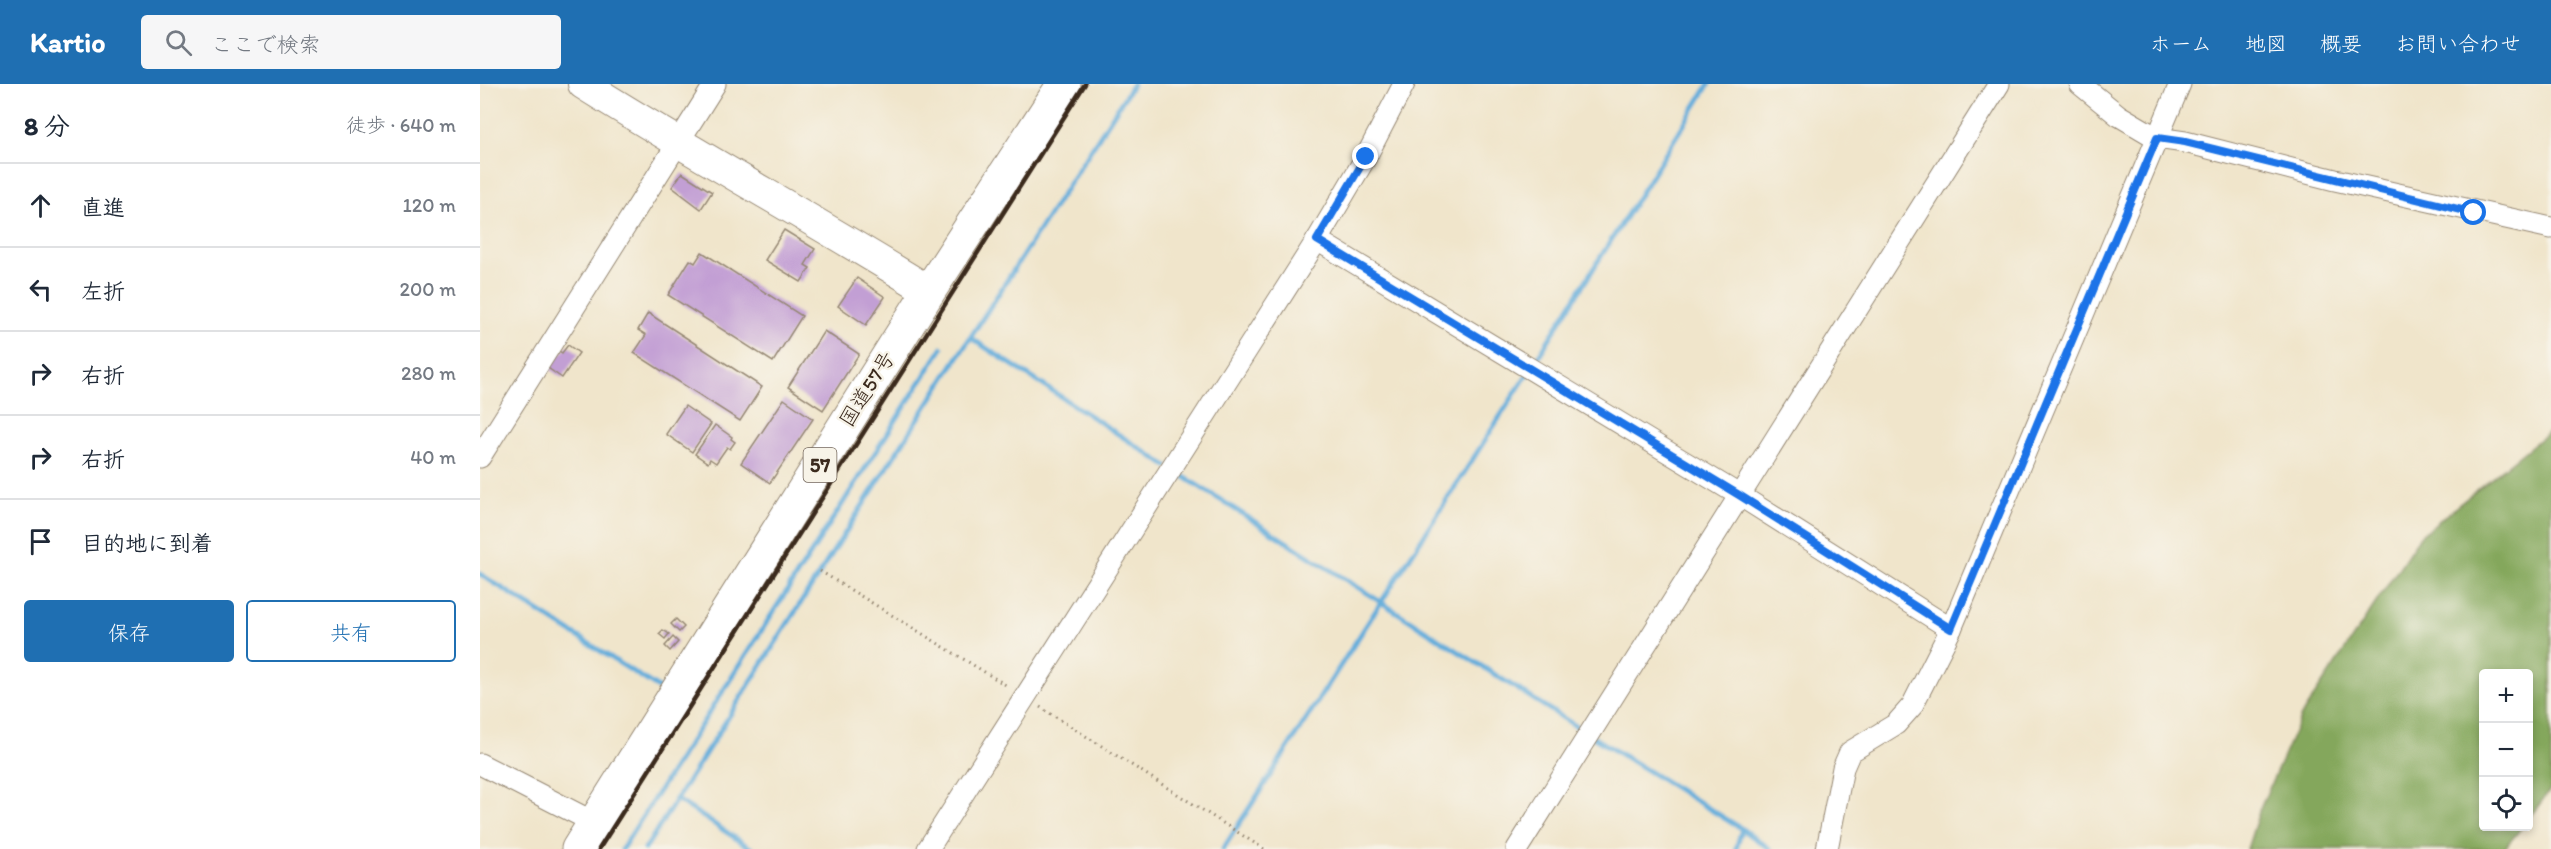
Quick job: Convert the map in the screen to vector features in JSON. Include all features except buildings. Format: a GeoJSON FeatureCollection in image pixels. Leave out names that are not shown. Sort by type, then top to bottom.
{"type":"FeatureCollection","features":[{"type":"Feature","properties":{"kind":"highway","name":"国道57号"},"geometry":{"type":"LineString","coordinates":[[587,836],[929,291],[1064,84]]}},
{"type":"Feature","properties":{"kind":"street"},"geometry":{"type":"LineString","coordinates":[[583,84],[677,144],[815,221],[929,291]]}},
{"type":"Feature","properties":{"kind":"street"},"geometry":{"type":"LineString","coordinates":[[480,457],[715,84]]}},
{"type":"Feature","properties":{"kind":"street"},"geometry":{"type":"LineString","coordinates":[[928,849],[1317,240],[1366,157],[1404,84]]}},
{"type":"Feature","properties":{"kind":"street"},"geometry":{"type":"LineString","coordinates":[[1518,849],[1999,84]]}},
{"type":"Feature","properties":{"kind":"street"},"geometry":{"type":"LineString","coordinates":[[2080,84],[2118,115],[2157,138],[2185,142],[2335,180],[2551,228]]}},
{"type":"Feature","properties":{"kind":"street"},"geometry":{"type":"LineString","coordinates":[[1827,849],[1843,768],[1850,752],[1896,724],[1912,706],[1951,629],[2180,84]]}},
{"type":"Feature","properties":{"kind":"street"},"geometry":{"type":"LineString","coordinates":[[1317,240],[1739,495],[1951,629]]}},
{"type":"Feature","properties":{"kind":"street"},"geometry":{"type":"LineString","coordinates":[[482,770],[587,836]]}},
{"type":"Feature","properties":{"kind":"green space"},"geometry":{"type":"Polygon","coordinates":[[[2551,430],[2551,789],[2533,813],[2533,669],[2479,669],[2479,831],[2519,831],[2504,849],[2247,849],[2260,809],[2301,716],[2420,536],[2551,430]]]}},
{"type":"Feature","properties":{"kind":"waterway"},"geometry":{"type":"LineString","coordinates":[[645,849],[1133,84]]}},
{"type":"Feature","properties":{"kind":"waterway"},"geometry":{"type":"LineString","coordinates":[[1533,365],[1709,84]]}},
{"type":"Feature","properties":{"kind":"waterway"},"geometry":{"type":"LineString","coordinates":[[971,338],[1167,466]]}},
{"type":"Feature","properties":{"kind":"waterway"},"geometry":{"type":"LineString","coordinates":[[622,849],[942,348]]}},
{"type":"Feature","properties":{"kind":"waterway"},"geometry":{"type":"LineString","coordinates":[[1223,849],[1528,373]]}},
{"type":"Feature","properties":{"kind":"waterway"},"geometry":{"type":"LineString","coordinates":[[1175,471],[1585,732]]}},
{"type":"Feature","properties":{"kind":"waterway"},"geometry":{"type":"LineString","coordinates":[[480,574],[663,691],[661,692]]}},
{"type":"Feature","properties":{"kind":"waterway"},"geometry":{"type":"LineString","coordinates":[[1593,737],[1742,829],[1736,849]]}},
{"type":"Feature","properties":{"kind":"waterway"},"geometry":{"type":"LineString","coordinates":[[676,799],[752,849]]}},
{"type":"Feature","properties":{"kind":"waterway"},"geometry":{"type":"LineString","coordinates":[[1742,829],[1770,849]]}},
{"type":"Feature","properties":{"kind":"railway"},"geometry":{"type":"LineString","coordinates":[[599,849],[1085,84]]}},
{"type":"Feature","properties":{"kind":"route"},"geometry":{"type":"LineString","coordinates":[[1366,157],[1317,240],[1739,495],[1951,629],[2157,138],[2185,142],[2474,213]]}}]}
